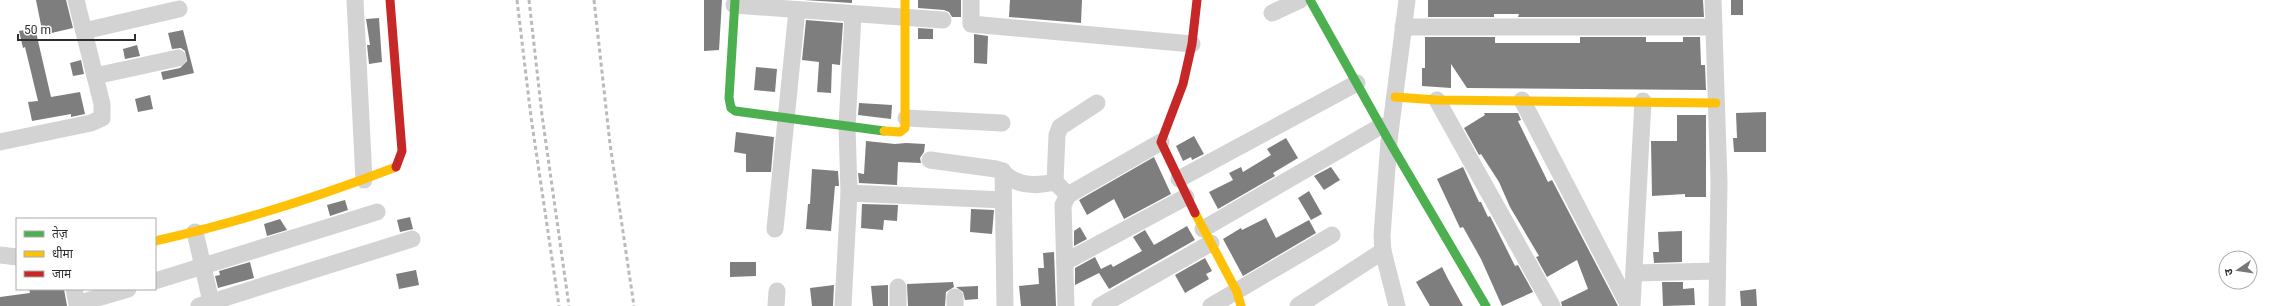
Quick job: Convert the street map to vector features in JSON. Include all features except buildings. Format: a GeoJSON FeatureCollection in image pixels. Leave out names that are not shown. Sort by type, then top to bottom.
{"type":"FeatureCollection","features":[{"type":"Feature","properties":{"kind":"street"},"geometry":{"type":"LineString","coordinates":[[0,142],[97,121],[102,118],[103,112],[76,0]]}},
{"type":"Feature","properties":{"kind":"street"},"geometry":{"type":"LineString","coordinates":[[355,0],[364,180]]}},
{"type":"Feature","properties":{"kind":"street"},"geometry":{"type":"LineString","coordinates":[[156,242],[195,232],[364,180],[396,167],[402,151],[390,0]]}},
{"type":"Feature","properties":{"kind":"street"},"geometry":{"type":"LineString","coordinates":[[905,0],[905,18],[906,118],[905,128],[900,132],[735,111],[731,108],[729,98],[734,2],[797,10],[905,18],[943,20]]}},
{"type":"Feature","properties":{"kind":"street"},"geometry":{"type":"LineString","coordinates":[[971,0],[971,24],[1192,44]]}},
{"type":"Feature","properties":{"kind":"street"},"geometry":{"type":"LineString","coordinates":[[1066,306],[1063,205],[1068,195],[1161,142],[1182,84],[1192,44],[1197,0]]}},
{"type":"Feature","properties":{"kind":"street"},"geometry":{"type":"LineString","coordinates":[[1272,13],[1300,0]]}},
{"type":"Feature","properties":{"kind":"street"},"geometry":{"type":"LineString","coordinates":[[1310,0],[1389,141],[1486,306]]}},
{"type":"Feature","properties":{"kind":"street"},"geometry":{"type":"LineString","coordinates":[[1398,306],[1383,251],[1382,236],[1389,141],[1407,0]]}},
{"type":"Feature","properties":{"kind":"street"},"geometry":{"type":"LineString","coordinates":[[1713,0],[1719,182],[1717,306]]}},
{"type":"Feature","properties":{"kind":"street"},"geometry":{"type":"LineString","coordinates":[[84,31],[179,9]]}},
{"type":"Feature","properties":{"kind":"street"},"geometry":{"type":"LineString","coordinates":[[775,229],[797,10]]}},
{"type":"Feature","properties":{"kind":"street"},"geometry":{"type":"LineString","coordinates":[[843,306],[849,193],[847,126],[853,14]]}},
{"type":"Feature","properties":{"kind":"street"},"geometry":{"type":"LineString","coordinates":[[1403,27],[1714,26]]}},
{"type":"Feature","properties":{"kind":"street"},"geometry":{"type":"LineString","coordinates":[[95,76],[178,58]]}},
{"type":"Feature","properties":{"kind":"street"},"geometry":{"type":"LineString","coordinates":[[1179,179],[1357,83]]}},
{"type":"Feature","properties":{"kind":"street"},"geometry":{"type":"LineString","coordinates":[[1395,97],[1437,100],[1643,101],[1716,103]]}},
{"type":"Feature","properties":{"kind":"street"},"geometry":{"type":"LineString","coordinates":[[1437,100],[1552,306]]}},
{"type":"Feature","properties":{"kind":"street"},"geometry":{"type":"LineString","coordinates":[[1522,100],[1631,306]]}},
{"type":"Feature","properties":{"kind":"street"},"geometry":{"type":"LineString","coordinates":[[1631,306],[1643,101]]}},
{"type":"Feature","properties":{"kind":"street"},"geometry":{"type":"LineString","coordinates":[[1068,195],[1055,182],[1057,135],[1060,127],[1097,103]]}},
{"type":"Feature","properties":{"kind":"street"},"geometry":{"type":"LineString","coordinates":[[906,118],[1002,122]]}},
{"type":"Feature","properties":{"kind":"street"},"geometry":{"type":"LineString","coordinates":[[1100,306],[1207,236],[1381,126]]}},
{"type":"Feature","properties":{"kind":"street"},"geometry":{"type":"LineString","coordinates":[[1161,142],[1186,197],[1239,299]]}},
{"type":"Feature","properties":{"kind":"street"},"geometry":{"type":"LineString","coordinates":[[930,160],[1003,171],[1012,179],[1029,184],[1041,186],[1055,182]]}},
{"type":"Feature","properties":{"kind":"street"},"geometry":{"type":"LineString","coordinates":[[1003,171],[1005,306]]}},
{"type":"Feature","properties":{"kind":"street"},"geometry":{"type":"LineString","coordinates":[[849,193],[1003,200]]}},
{"type":"Feature","properties":{"kind":"street"},"geometry":{"type":"LineString","coordinates":[[1064,262],[1186,197]]}},
{"type":"Feature","properties":{"kind":"street"},"geometry":{"type":"LineString","coordinates":[[156,281],[203,268],[376,212]]}},
{"type":"Feature","properties":{"kind":"street"},"geometry":{"type":"LineString","coordinates":[[195,232],[203,268],[207,305],[412,239]]}},
{"type":"Feature","properties":{"kind":"street"},"geometry":{"type":"LineString","coordinates":[[1211,306],[1239,299],[1332,235]]}},
{"type":"Feature","properties":{"kind":"street"},"geometry":{"type":"LineString","coordinates":[[1303,304],[1383,251]]}},
{"type":"Feature","properties":{"kind":"street"},"geometry":{"type":"LineString","coordinates":[[0,255],[16,256]]}},
{"type":"Feature","properties":{"kind":"street"},"geometry":{"type":"LineString","coordinates":[[1634,273],[1717,272]]}},
{"type":"Feature","properties":{"kind":"street"},"geometry":{"type":"LineString","coordinates":[[898,287],[898,306]]}},
{"type":"Feature","properties":{"kind":"street"},"geometry":{"type":"LineString","coordinates":[[74,290],[77,304],[125,290]]}},
{"type":"Feature","properties":{"kind":"railway"},"geometry":{"type":"LineString","coordinates":[[517,0],[531,117],[559,306]]}},
{"type":"Feature","properties":{"kind":"railway"},"geometry":{"type":"LineString","coordinates":[[529,0],[542,115],[569,306]]}},
{"type":"Feature","properties":{"kind":"railway"},"geometry":{"type":"LineString","coordinates":[[594,0],[610,144],[634,306]]}},
{"type":"Feature","properties":{"kind":"traffic: fast"},"geometry":{"type":"LineString","coordinates":[[735,0],[729,98],[731,108],[735,111],[884,131]]}},
{"type":"Feature","properties":{"kind":"traffic: fast"},"geometry":{"type":"LineString","coordinates":[[1310,0],[1389,141],[1486,306]]}},
{"type":"Feature","properties":{"kind":"traffic: slow"},"geometry":{"type":"LineString","coordinates":[[884,131],[900,132],[905,128],[905,0]]}},
{"type":"Feature","properties":{"kind":"traffic: slow"},"geometry":{"type":"LineString","coordinates":[[1395,97],[1437,100],[1716,103]]}},
{"type":"Feature","properties":{"kind":"traffic: slow"},"geometry":{"type":"LineString","coordinates":[[156,241],[246,218],[337,189],[396,167]]}},
{"type":"Feature","properties":{"kind":"traffic: slow"},"geometry":{"type":"LineString","coordinates":[[1195,213],[1237,292],[1241,306]]}},
{"type":"Feature","properties":{"kind":"traffic: jam"},"geometry":{"type":"LineString","coordinates":[[390,0],[402,151],[396,167]]}},
{"type":"Feature","properties":{"kind":"traffic: jam"},"geometry":{"type":"LineString","coordinates":[[1195,213],[1161,142],[1183,84],[1192,44],[1197,0]]}}]}
